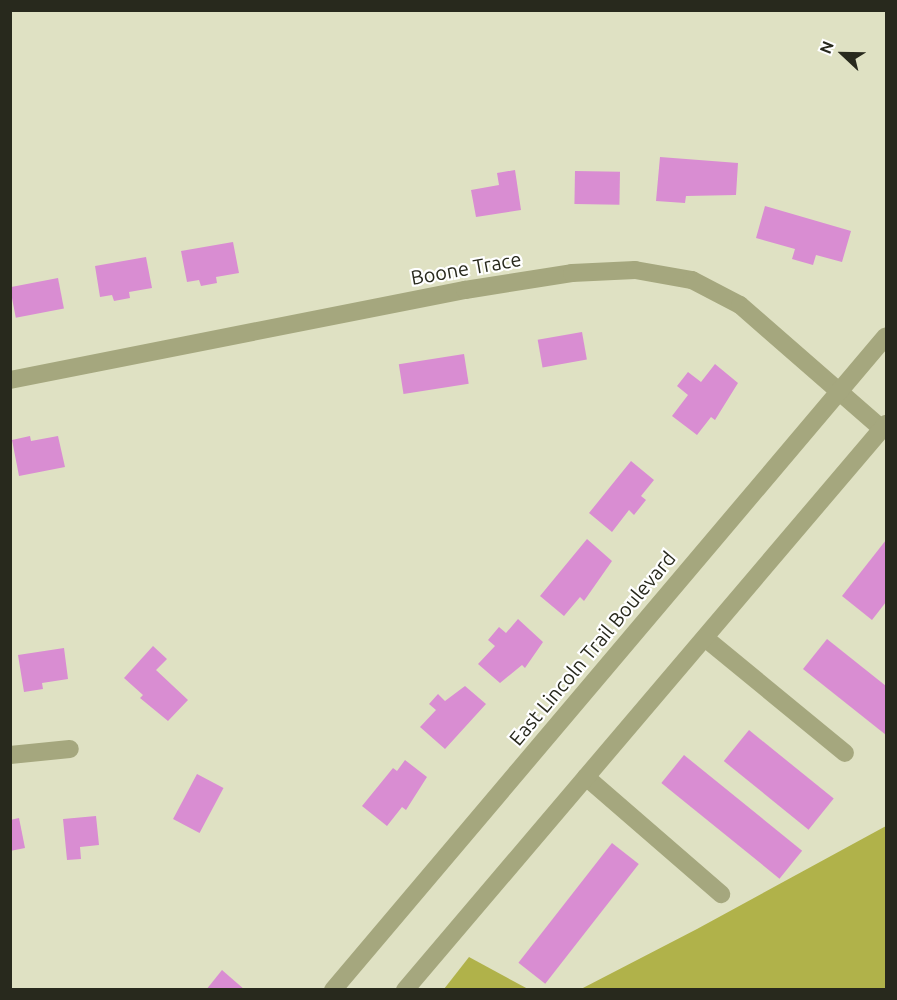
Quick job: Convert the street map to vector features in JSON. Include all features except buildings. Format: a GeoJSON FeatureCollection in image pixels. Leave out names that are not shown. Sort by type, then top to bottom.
{"type":"FeatureCollection","features":[{"type":"Feature","properties":{"kind":"street","name":"Boone Trace"},"geometry":{"type":"LineString","coordinates":[[10,380],[465,290],[572,273],[635,270],[683,277],[718,291],[760,321],[839,391],[884,426]]}},
{"type":"Feature","properties":{"kind":"street","name":"East Lincoln Trail Boulevard"},"geometry":{"type":"LineString","coordinates":[[333,990],[886,336]]}},
{"type":"Feature","properties":{"kind":"street"},"geometry":{"type":"LineString","coordinates":[[405,990],[884,426]]}},
{"type":"Feature","properties":{"kind":"street"},"geometry":{"type":"LineString","coordinates":[[705,638],[845,753]]}},
{"type":"Feature","properties":{"kind":"street"},"geometry":{"type":"LineString","coordinates":[[10,755],[70,749]]}},
{"type":"Feature","properties":{"kind":"street"},"geometry":{"type":"LineString","coordinates":[[586,777],[721,894]]}},
{"type":"Feature","properties":{"kind":"shaded area"},"geometry":{"type":"Polygon","coordinates":[[[886,826],[886,989],[581,989],[697,929],[886,826]]]}},
{"type":"Feature","properties":{"kind":"shaded area"},"geometry":{"type":"Polygon","coordinates":[[[469,957],[528,989],[444,989],[469,957]]]}}]}
